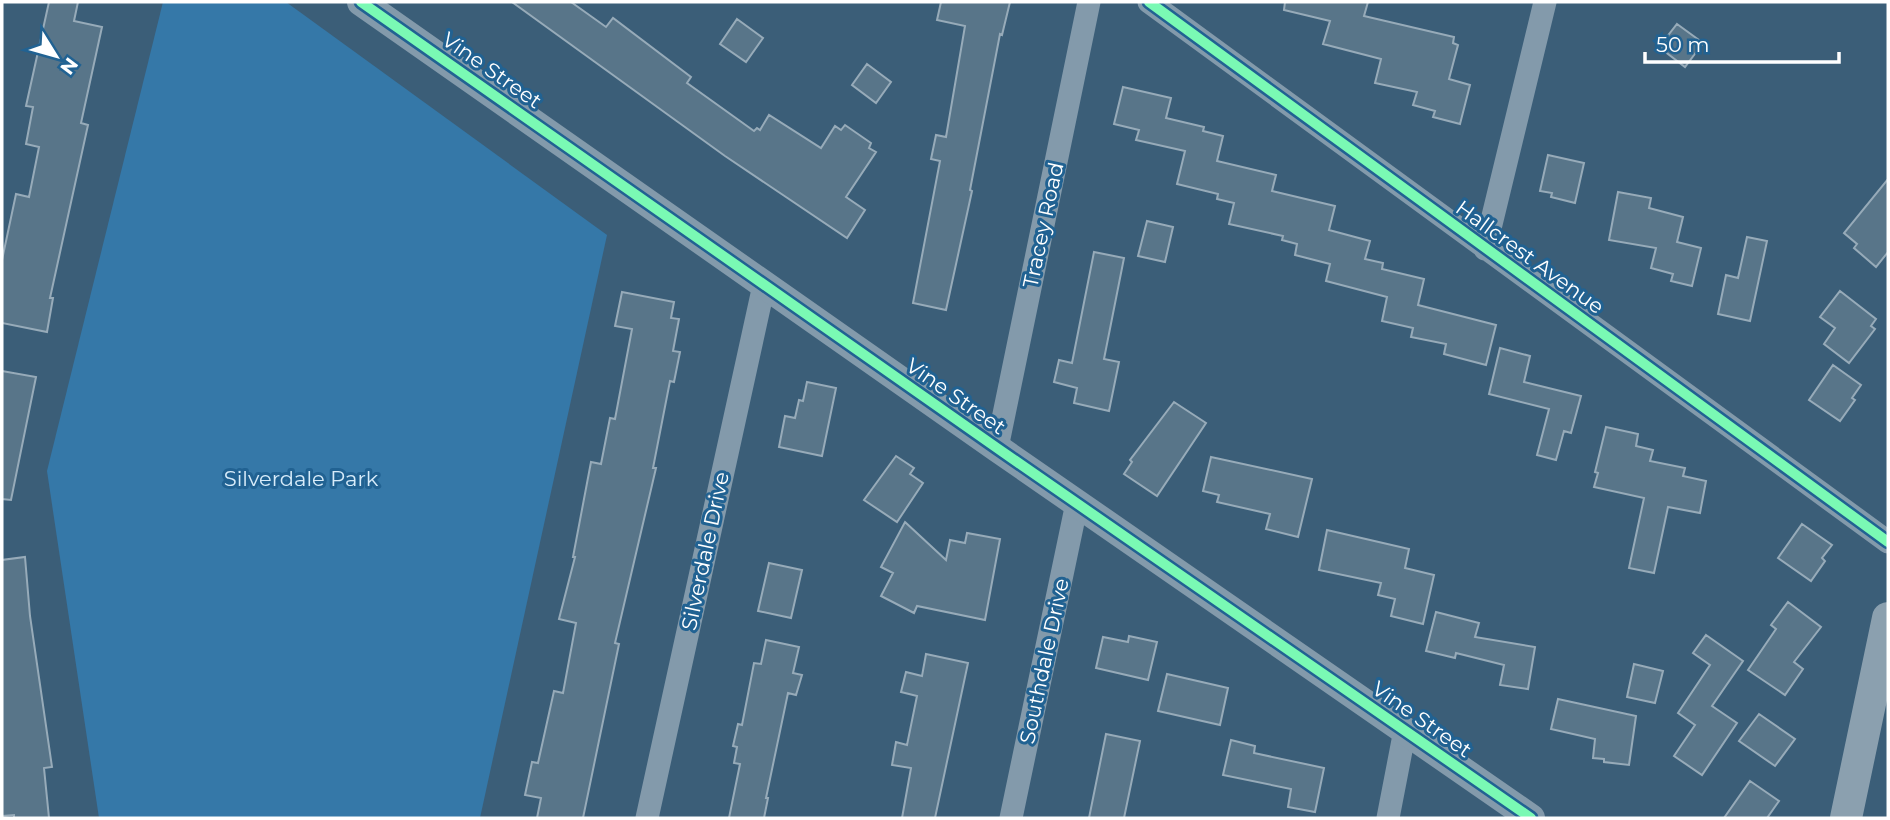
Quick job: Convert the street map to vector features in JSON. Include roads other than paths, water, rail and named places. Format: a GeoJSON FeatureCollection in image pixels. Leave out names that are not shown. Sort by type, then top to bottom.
{"type":"FeatureCollection","features":[{"type":"Feature","properties":{"kind":"main road"},"geometry":{"type":"LineString","coordinates":[[1846,818],[1888,623]]}},
{"type":"Feature","properties":{"kind":"street","name":"Vine Street"},"geometry":{"type":"LineString","coordinates":[[361,2],[1531,818]]}},
{"type":"Feature","properties":{"kind":"street","name":"Tracey Road"},"geometry":{"type":"LineString","coordinates":[[997,448],[1089,2]]}},
{"type":"Feature","properties":{"kind":"street","name":"Hallcrest Avenue"},"geometry":{"type":"LineString","coordinates":[[1149,2],[1888,542]]}},
{"type":"Feature","properties":{"kind":"street"},"geometry":{"type":"LineString","coordinates":[[1485,249],[1545,2]]}},
{"type":"Feature","properties":{"kind":"street","name":"Silverdale Drive"},"geometry":{"type":"LineString","coordinates":[[647,818],[764,285]]}},
{"type":"Feature","properties":{"kind":"street","name":"Southdale Drive"},"geometry":{"type":"LineString","coordinates":[[1011,818],[1077,503]]}},
{"type":"Feature","properties":{"kind":"street"},"geometry":{"type":"LineString","coordinates":[[1388,818],[1405,730]]}},
{"type":"Feature","properties":{"kind":"park label","name":"Silverdale Park"},"geometry":{"type":"Point","coordinates":[301,478]}}]}
